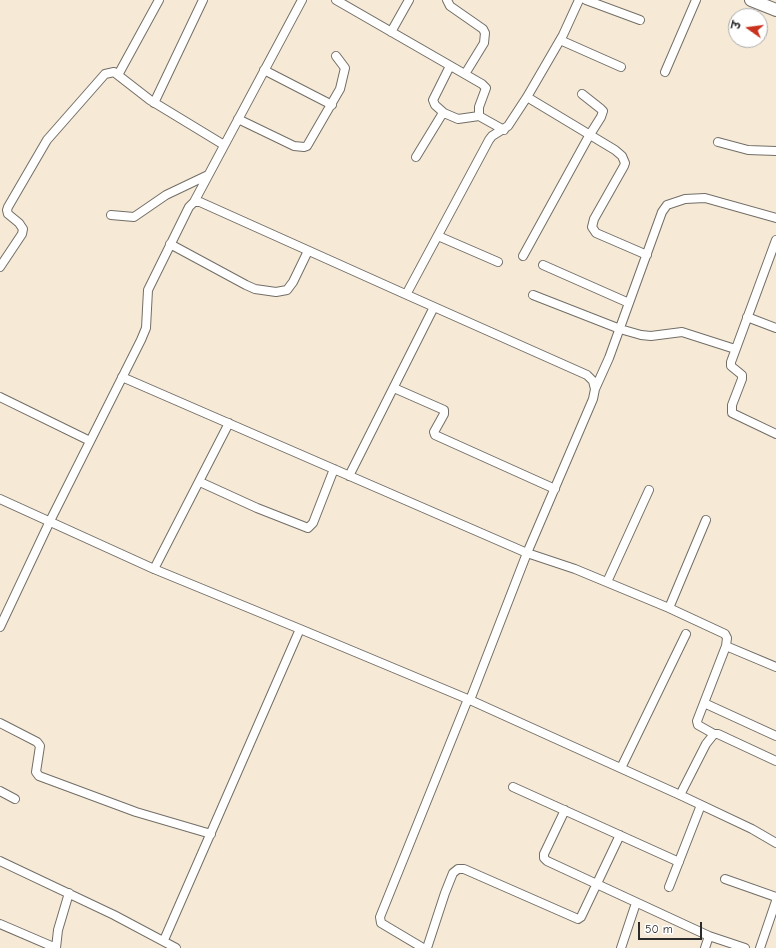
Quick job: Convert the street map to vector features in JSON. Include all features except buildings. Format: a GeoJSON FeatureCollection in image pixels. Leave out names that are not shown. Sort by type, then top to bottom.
{"type":"FeatureCollection","features":[{"type":"Feature","properties":{"kind":"main road"},"geometry":{"type":"LineString","coordinates":[[751,0],[776,10]]}},
{"type":"Feature","properties":{"kind":"street"},"geometry":{"type":"LineString","coordinates":[[118,75],[159,0]]}},
{"type":"Feature","properties":{"kind":"street"},"geometry":{"type":"LineString","coordinates":[[154,103],[203,0]]}},
{"type":"Feature","properties":{"kind":"street"},"geometry":{"type":"LineString","coordinates":[[0,627],[50,521],[146,328],[148,290],[170,244],[302,0]]}},
{"type":"Feature","properties":{"kind":"street"},"geometry":{"type":"LineString","coordinates":[[391,32],[409,0]]}},
{"type":"Feature","properties":{"kind":"street"},"geometry":{"type":"LineString","coordinates":[[447,0],[450,6],[483,29],[485,33],[484,43],[465,74]]}},
{"type":"Feature","properties":{"kind":"street"},"geometry":{"type":"LineString","coordinates":[[405,294],[489,140],[492,136],[504,130],[527,97],[560,40],[579,0]]}},
{"type":"Feature","properties":{"kind":"street"},"geometry":{"type":"LineString","coordinates":[[586,0],[640,20]]}},
{"type":"Feature","properties":{"kind":"street"},"geometry":{"type":"LineString","coordinates":[[665,72],[696,0]]}},
{"type":"Feature","properties":{"kind":"street"},"geometry":{"type":"LineString","coordinates":[[338,1],[465,74],[486,88],[479,107],[479,116]]}},
{"type":"Feature","properties":{"kind":"street"},"geometry":{"type":"LineString","coordinates":[[560,40],[621,67]]}},
{"type":"Feature","properties":{"kind":"street"},"geometry":{"type":"LineString","coordinates":[[238,119],[294,146],[304,147],[312,138],[340,89],[345,72],[343,63],[336,56]]}},
{"type":"Feature","properties":{"kind":"street"},"geometry":{"type":"LineString","coordinates":[[450,66],[433,100],[435,105],[444,113],[458,118],[479,116],[504,130]]}},
{"type":"Feature","properties":{"kind":"street"},"geometry":{"type":"LineString","coordinates":[[264,70],[332,105]]}},
{"type":"Feature","properties":{"kind":"street"},"geometry":{"type":"LineString","coordinates":[[0,267],[22,234],[23,229],[20,223],[4,212],[7,210],[53,133],[105,74],[114,72],[154,103],[224,145]]}},
{"type":"Feature","properties":{"kind":"street"},"geometry":{"type":"LineString","coordinates":[[523,256],[601,117],[603,111],[582,94]]}},
{"type":"Feature","properties":{"kind":"street"},"geometry":{"type":"LineString","coordinates":[[527,97],[619,153],[625,163],[593,223],[594,231],[647,255]]}},
{"type":"Feature","properties":{"kind":"street"},"geometry":{"type":"LineString","coordinates":[[416,157],[444,113]]}},
{"type":"Feature","properties":{"kind":"street"},"geometry":{"type":"LineString","coordinates":[[718,142],[748,150],[776,151]]}},
{"type":"Feature","properties":{"kind":"street"},"geometry":{"type":"LineString","coordinates":[[111,215],[134,217],[166,195],[208,176]]}},
{"type":"Feature","properties":{"kind":"street"},"geometry":{"type":"LineString","coordinates":[[423,948],[381,923],[379,920],[527,553],[593,399],[595,390],[630,303],[662,212],[667,205],[685,199],[710,199],[776,218]]}},
{"type":"Feature","properties":{"kind":"street"},"geometry":{"type":"LineString","coordinates":[[194,202],[200,202],[434,308],[587,375],[594,381],[595,390]]}},
{"type":"Feature","properties":{"kind":"street"},"geometry":{"type":"LineString","coordinates":[[438,236],[498,262]]}},
{"type":"Feature","properties":{"kind":"street"},"geometry":{"type":"LineString","coordinates":[[776,240],[735,349],[731,366],[742,375],[742,379],[732,405],[732,413],[776,434]]}},
{"type":"Feature","properties":{"kind":"street"},"geometry":{"type":"LineString","coordinates":[[170,244],[246,285],[255,289],[276,292],[287,290],[293,282],[308,251]]}},
{"type":"Feature","properties":{"kind":"street"},"geometry":{"type":"LineString","coordinates":[[542,265],[630,303]]}},
{"type":"Feature","properties":{"kind":"street"},"geometry":{"type":"LineString","coordinates":[[533,295],[620,329],[651,336],[682,332],[735,349]]}},
{"type":"Feature","properties":{"kind":"street"},"geometry":{"type":"LineString","coordinates":[[349,476],[434,308]]}},
{"type":"Feature","properties":{"kind":"street"},"geometry":{"type":"LineString","coordinates":[[747,317],[776,328]]}},
{"type":"Feature","properties":{"kind":"street"},"geometry":{"type":"LineString","coordinates":[[122,377],[527,553],[575,569],[607,582],[669,608],[725,634],[727,638],[726,646],[697,724],[714,734],[718,734],[776,761]]}},
{"type":"Feature","properties":{"kind":"street"},"geometry":{"type":"LineString","coordinates":[[394,388],[444,410],[444,414],[434,432],[435,435],[555,489]]}},
{"type":"Feature","properties":{"kind":"street"},"geometry":{"type":"LineString","coordinates":[[0,397],[90,441]]}},
{"type":"Feature","properties":{"kind":"street"},"geometry":{"type":"LineString","coordinates":[[154,569],[229,423]]}},
{"type":"Feature","properties":{"kind":"street"},"geometry":{"type":"LineString","coordinates":[[200,482],[257,508],[308,528],[314,523],[334,469]]}},
{"type":"Feature","properties":{"kind":"street"},"geometry":{"type":"LineString","coordinates":[[607,582],[649,490]]}},
{"type":"Feature","properties":{"kind":"street"},"geometry":{"type":"LineString","coordinates":[[0,499],[154,569],[469,700],[680,795],[752,829],[776,843]]}},
{"type":"Feature","properties":{"kind":"street"},"geometry":{"type":"LineString","coordinates":[[669,608],[706,520]]}},
{"type":"Feature","properties":{"kind":"street"},"geometry":{"type":"LineString","coordinates":[[164,940],[300,630]]}},
{"type":"Feature","properties":{"kind":"street"},"geometry":{"type":"LineString","coordinates":[[621,768],[686,634]]}},
{"type":"Feature","properties":{"kind":"street"},"geometry":{"type":"LineString","coordinates":[[726,646],[776,667]]}},
{"type":"Feature","properties":{"kind":"street"},"geometry":{"type":"LineString","coordinates":[[704,703],[776,736]]}},
{"type":"Feature","properties":{"kind":"street"},"geometry":{"type":"LineString","coordinates":[[0,723],[37,742],[40,746],[36,772],[39,776],[136,812],[211,834]]}},
{"type":"Feature","properties":{"kind":"street"},"geometry":{"type":"LineString","coordinates":[[680,795],[706,744],[714,734]]}},
{"type":"Feature","properties":{"kind":"street"},"geometry":{"type":"LineString","coordinates":[[512,787],[679,862]]}},
{"type":"Feature","properties":{"kind":"street"},"geometry":{"type":"LineString","coordinates":[[0,790],[15,799]]}},
{"type":"Feature","properties":{"kind":"street"},"geometry":{"type":"LineString","coordinates":[[669,887],[701,805]]}},
{"type":"Feature","properties":{"kind":"street"},"geometry":{"type":"LineString","coordinates":[[565,810],[544,854],[544,858],[597,886],[709,936],[745,948]]}},
{"type":"Feature","properties":{"kind":"street"},"geometry":{"type":"LineString","coordinates":[[427,948],[445,893],[453,873],[458,869],[464,869],[576,919],[581,917],[620,835]]}},
{"type":"Feature","properties":{"kind":"street"},"geometry":{"type":"LineString","coordinates":[[0,861],[70,893],[164,940],[176,948]]}},
{"type":"Feature","properties":{"kind":"street"},"geometry":{"type":"LineString","coordinates":[[725,879],[776,897]]}},
{"type":"Feature","properties":{"kind":"street"},"geometry":{"type":"LineString","coordinates":[[0,924],[56,948],[58,930],[70,893]]}},
{"type":"Feature","properties":{"kind":"street"},"geometry":{"type":"LineString","coordinates":[[760,948],[776,901]]}},
{"type":"Feature","properties":{"kind":"street"},"geometry":{"type":"LineString","coordinates":[[621,948],[636,903]]}},
{"type":"Feature","properties":{"kind":"street"},"geometry":{"type":"LineString","coordinates":[[705,948],[709,936]]}}]}
